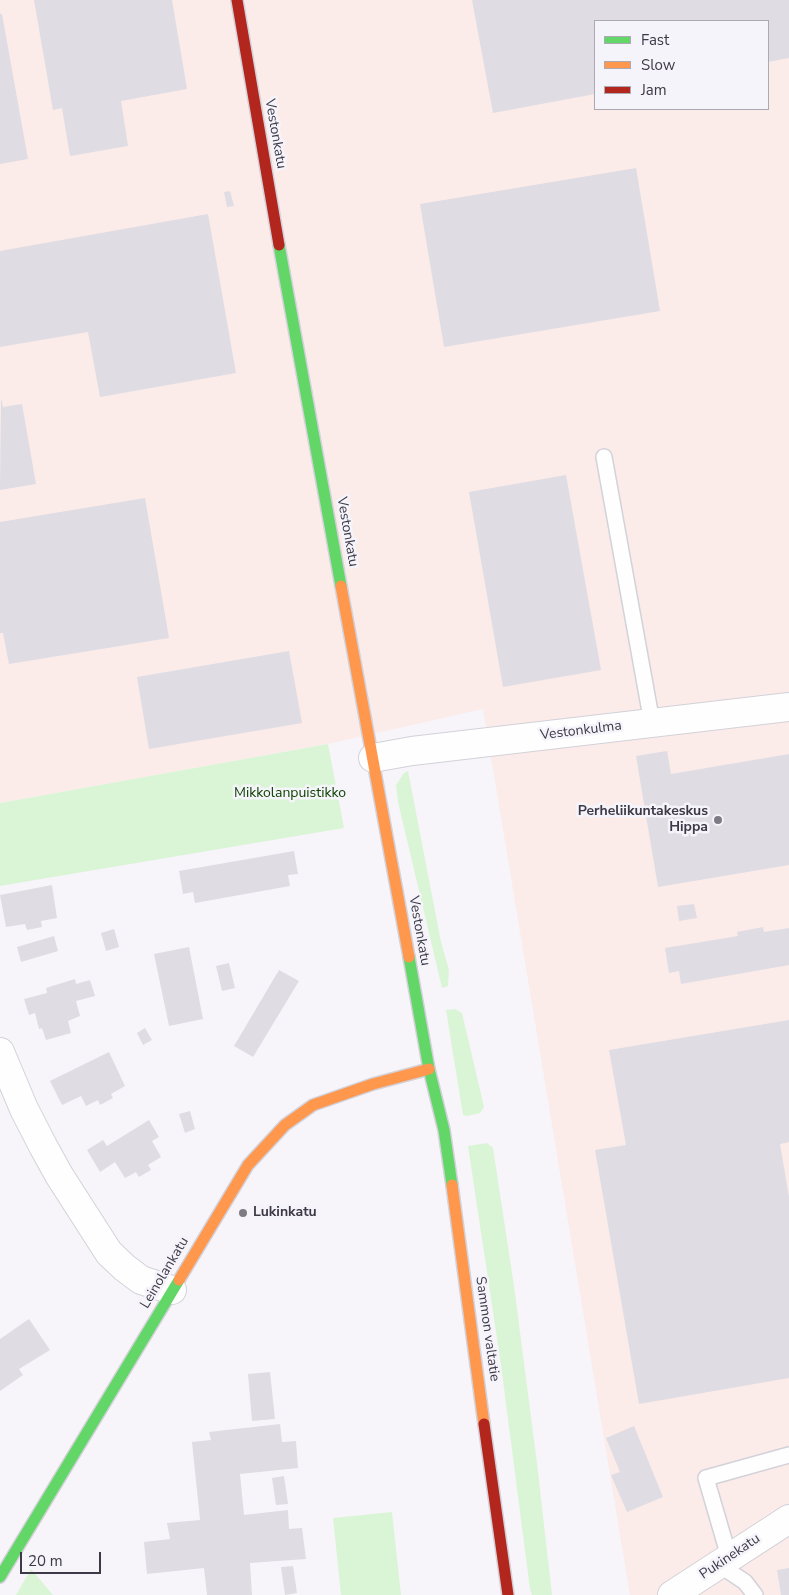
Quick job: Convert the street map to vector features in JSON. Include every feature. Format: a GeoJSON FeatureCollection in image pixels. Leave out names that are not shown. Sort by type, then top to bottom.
{"type":"FeatureCollection","features":[{"type":"Feature","properties":{"kind":"main road","name":"Vestonkatu"},"geometry":{"type":"LineString","coordinates":[[237,0],[287,287],[429,1069]]}},
{"type":"Feature","properties":{"kind":"main road","name":"Leinolankatu"},"geometry":{"type":"LineString","coordinates":[[0,1578],[248,1165],[285,1125],[313,1104],[373,1084],[429,1069]]}},
{"type":"Feature","properties":{"kind":"main road","name":"Sammon valtatie"},"geometry":{"type":"LineString","coordinates":[[429,1069],[445,1140],[508,1595]]}},
{"type":"Feature","properties":{"kind":"street","name":"Vestonkulma"},"geometry":{"type":"LineString","coordinates":[[373,758],[422,750],[789,707]]}},
{"type":"Feature","properties":{"kind":"street"},"geometry":{"type":"LineString","coordinates":[[0,1052],[42,1146],[109,1253],[141,1280],[172,1290]]}},
{"type":"Feature","properties":{"kind":"street","name":"Pukinekatu"},"geometry":{"type":"LineString","coordinates":[[672,1595],[789,1519]]}},
{"type":"Feature","properties":{"kind":"lane"},"geometry":{"type":"LineString","coordinates":[[604,457],[652,723]]}},
{"type":"Feature","properties":{"kind":"lane"},"geometry":{"type":"LineString","coordinates":[[755,1595],[724,1560],[706,1478],[789,1455]]}},
{"type":"Feature","properties":{"kind":"shaded area"},"geometry":{"type":"Polygon","coordinates":[[[0,0],[789,0],[789,1595],[630,1595],[483,709],[328,744],[0,803],[0,0]]]}},
{"type":"Feature","properties":{"kind":"green space","name":"Mikkolanpuistikko"},"geometry":{"type":"Polygon","coordinates":[[[328,744],[344,828],[0,886],[0,803],[328,744]]]}},
{"type":"Feature","properties":{"kind":"green space"},"geometry":{"type":"Polygon","coordinates":[[[408,771],[441,942],[449,970],[448,986],[442,988],[398,802],[396,785],[404,773],[408,771]]]}},
{"type":"Feature","properties":{"kind":"green space"},"geometry":{"type":"Polygon","coordinates":[[[455,1009],[462,1013],[484,1107],[480,1113],[467,1116],[463,1115],[446,1010],[455,1009]]]}},
{"type":"Feature","properties":{"kind":"green space"},"geometry":{"type":"Polygon","coordinates":[[[487,1143],[493,1148],[514,1286],[552,1595],[532,1595],[530,1589],[501,1365],[468,1146],[487,1143]]]}},
{"type":"Feature","properties":{"kind":"green space"},"geometry":{"type":"Polygon","coordinates":[[[392,1512],[401,1595],[341,1595],[333,1518],[392,1512]]]}},
{"type":"Feature","properties":{"kind":"green space"},"geometry":{"type":"Polygon","coordinates":[[[31,1569],[53,1595],[16,1595],[31,1569]]]}},
{"type":"Feature","properties":{"kind":"building"},"geometry":{"type":"Polygon","coordinates":[[[34,0],[172,0],[187,89],[121,101],[128,146],[70,156],[62,108],[53,110],[34,0]]]}},
{"type":"Feature","properties":{"kind":"building"},"geometry":{"type":"Polygon","coordinates":[[[472,0],[789,0],[789,58],[769,62],[769,20],[594,20],[594,94],[493,113],[472,0]]]}},
{"type":"Feature","properties":{"kind":"building"},"geometry":{"type":"Polygon","coordinates":[[[0,14],[2,14],[28,159],[0,164],[0,14]]]}},
{"type":"Feature","properties":{"kind":"building"},"geometry":{"type":"Polygon","coordinates":[[[636,168],[660,311],[444,347],[420,204],[636,168]]]}},
{"type":"Feature","properties":{"kind":"building"},"geometry":{"type":"Polygon","coordinates":[[[230,191],[234,206],[227,207],[224,192],[230,191]]]}},
{"type":"Feature","properties":{"kind":"building"},"geometry":{"type":"Polygon","coordinates":[[[208,214],[236,373],[100,397],[88,332],[0,347],[0,251],[208,214]]]}},
{"type":"Feature","properties":{"kind":"building"},"geometry":{"type":"Polygon","coordinates":[[[1,398],[3,407],[22,404],[36,484],[0,490],[1,398]]]}},
{"type":"Feature","properties":{"kind":"building"},"geometry":{"type":"Polygon","coordinates":[[[566,475],[601,670],[503,687],[469,492],[566,475]]]}},
{"type":"Feature","properties":{"kind":"building"},"geometry":{"type":"Polygon","coordinates":[[[145,498],[169,638],[9,664],[3,633],[0,633],[0,522],[145,498]]]}},
{"type":"Feature","properties":{"kind":"building"},"geometry":{"type":"Polygon","coordinates":[[[289,651],[302,723],[149,749],[137,677],[289,651]]]}},
{"type":"Feature","properties":{"kind":"building","name":"Perheliikuntakeskus Hippa"},"geometry":{"type":"Polygon","coordinates":[[[667,751],[671,774],[789,754],[789,865],[658,887],[636,756],[667,751]]]}},
{"type":"Feature","properties":{"kind":"building"},"geometry":{"type":"Polygon","coordinates":[[[294,851],[298,874],[288,875],[290,886],[195,903],[193,892],[183,894],[179,871],[294,851]]]}},
{"type":"Feature","properties":{"kind":"building"},"geometry":{"type":"Polygon","coordinates":[[[52,885],[57,918],[41,921],[42,927],[27,930],[25,924],[6,927],[0,895],[52,885]]]}},
{"type":"Feature","properties":{"kind":"building"},"geometry":{"type":"Polygon","coordinates":[[[694,904],[697,918],[679,921],[677,906],[694,904]]]}},
{"type":"Feature","properties":{"kind":"building"},"geometry":{"type":"Polygon","coordinates":[[[763,927],[764,932],[789,928],[789,965],[681,984],[679,971],[669,973],[665,948],[738,936],[737,932],[763,927]]]}},
{"type":"Feature","properties":{"kind":"building"},"geometry":{"type":"Polygon","coordinates":[[[114,929],[119,947],[106,951],[101,933],[114,929]]]}},
{"type":"Feature","properties":{"kind":"building"},"geometry":{"type":"Polygon","coordinates":[[[54,936],[58,951],[21,962],[17,947],[54,936]]]}},
{"type":"Feature","properties":{"kind":"building"},"geometry":{"type":"Polygon","coordinates":[[[189,947],[203,1019],[169,1026],[154,954],[189,947]]]}},
{"type":"Feature","properties":{"kind":"building"},"geometry":{"type":"Polygon","coordinates":[[[229,963],[235,988],[222,991],[216,966],[229,963]]]}},
{"type":"Feature","properties":{"kind":"building"},"geometry":{"type":"Polygon","coordinates":[[[279,970],[299,981],[253,1057],[234,1046],[279,970]]]}},
{"type":"Feature","properties":{"kind":"building"},"geometry":{"type":"Polygon","coordinates":[[[75,979],[76,984],[90,980],[95,996],[76,1001],[80,1016],[68,1021],[71,1033],[46,1040],[42,1028],[39,1029],[35,1013],[29,1015],[24,999],[47,993],[46,988],[75,979]]]}},
{"type":"Feature","properties":{"kind":"building"},"geometry":{"type":"Polygon","coordinates":[[[789,1020],[789,1142],[780,1144],[789,1197],[789,1378],[639,1404],[595,1150],[626,1145],[609,1050],[789,1020]]]}},
{"type":"Feature","properties":{"kind":"building"},"geometry":{"type":"Polygon","coordinates":[[[145,1028],[152,1040],[143,1045],[137,1033],[145,1028]]]}},
{"type":"Feature","properties":{"kind":"building"},"geometry":{"type":"Polygon","coordinates":[[[109,1052],[125,1086],[111,1094],[113,1098],[100,1105],[98,1100],[86,1106],[81,1096],[62,1105],[50,1081],[109,1052]]]}},
{"type":"Feature","properties":{"kind":"building"},"geometry":{"type":"Polygon","coordinates":[[[190,1111],[195,1129],[185,1133],[179,1114],[190,1111]]]}},
{"type":"Feature","properties":{"kind":"building"},"geometry":{"type":"Polygon","coordinates":[[[149,1120],[159,1137],[152,1141],[161,1157],[148,1165],[151,1170],[139,1177],[136,1172],[125,1178],[115,1162],[100,1172],[87,1150],[103,1140],[107,1146],[149,1120]]]}},
{"type":"Feature","properties":{"kind":"building"},"geometry":{"type":"Polygon","coordinates":[[[29,1319],[50,1350],[19,1369],[23,1375],[0,1391],[0,1339],[29,1319]]]}},
{"type":"Feature","properties":{"kind":"building"},"geometry":{"type":"Polygon","coordinates":[[[270,1372],[275,1419],[252,1421],[248,1374],[270,1372]]]}},
{"type":"Feature","properties":{"kind":"building"},"geometry":{"type":"Polygon","coordinates":[[[280,1424],[282,1442],[296,1441],[298,1468],[240,1474],[244,1515],[288,1510],[289,1529],[302,1528],[306,1559],[250,1563],[252,1595],[207,1595],[204,1568],[147,1574],[144,1542],[170,1539],[167,1523],[200,1520],[192,1442],[211,1440],[209,1432],[280,1424]]]}},
{"type":"Feature","properties":{"kind":"building"},"geometry":{"type":"Polygon","coordinates":[[[634,1426],[663,1497],[627,1512],[611,1475],[620,1472],[606,1438],[634,1426]]]}},
{"type":"Feature","properties":{"kind":"building"},"geometry":{"type":"Polygon","coordinates":[[[284,1476],[288,1504],[276,1505],[272,1478],[284,1476]]]}},
{"type":"Feature","properties":{"kind":"building"},"geometry":{"type":"Polygon","coordinates":[[[293,1566],[297,1593],[285,1595],[281,1567],[293,1566]]]}},
{"type":"Feature","properties":{"kind":"building"},"geometry":{"type":"Polygon","coordinates":[[[789,1568],[789,1595],[781,1595],[777,1570],[789,1568]]]}},
{"type":"Feature","properties":{"kind":"traffic: fast"},"geometry":{"type":"LineString","coordinates":[[279,245],[341,586]]}},
{"type":"Feature","properties":{"kind":"traffic: fast"},"geometry":{"type":"LineString","coordinates":[[409,957],[429,1069],[444,1130],[452,1185]]}},
{"type":"Feature","properties":{"kind":"traffic: fast"},"geometry":{"type":"LineString","coordinates":[[0,1577],[179,1280]]}},
{"type":"Feature","properties":{"kind":"traffic: slow"},"geometry":{"type":"LineString","coordinates":[[341,586],[409,957]]}},
{"type":"Feature","properties":{"kind":"traffic: slow"},"geometry":{"type":"LineString","coordinates":[[179,1280],[248,1165],[285,1125],[313,1105],[373,1084],[429,1069]]}},
{"type":"Feature","properties":{"kind":"traffic: slow"},"geometry":{"type":"LineString","coordinates":[[452,1185],[484,1424]]}},
{"type":"Feature","properties":{"kind":"traffic: jam"},"geometry":{"type":"LineString","coordinates":[[237,0],[279,245]]}},
{"type":"Feature","properties":{"kind":"traffic: jam"},"geometry":{"type":"LineString","coordinates":[[484,1424],[508,1595]]}},
{"type":"Feature","properties":{"kind":"place","name":"Perheliikuntakeskus Hippa"},"geometry":{"type":"Point","coordinates":[718,820]}},
{"type":"Feature","properties":{"kind":"place","name":"Lukinkatu"},"geometry":{"type":"Point","coordinates":[243,1213]}}]}
